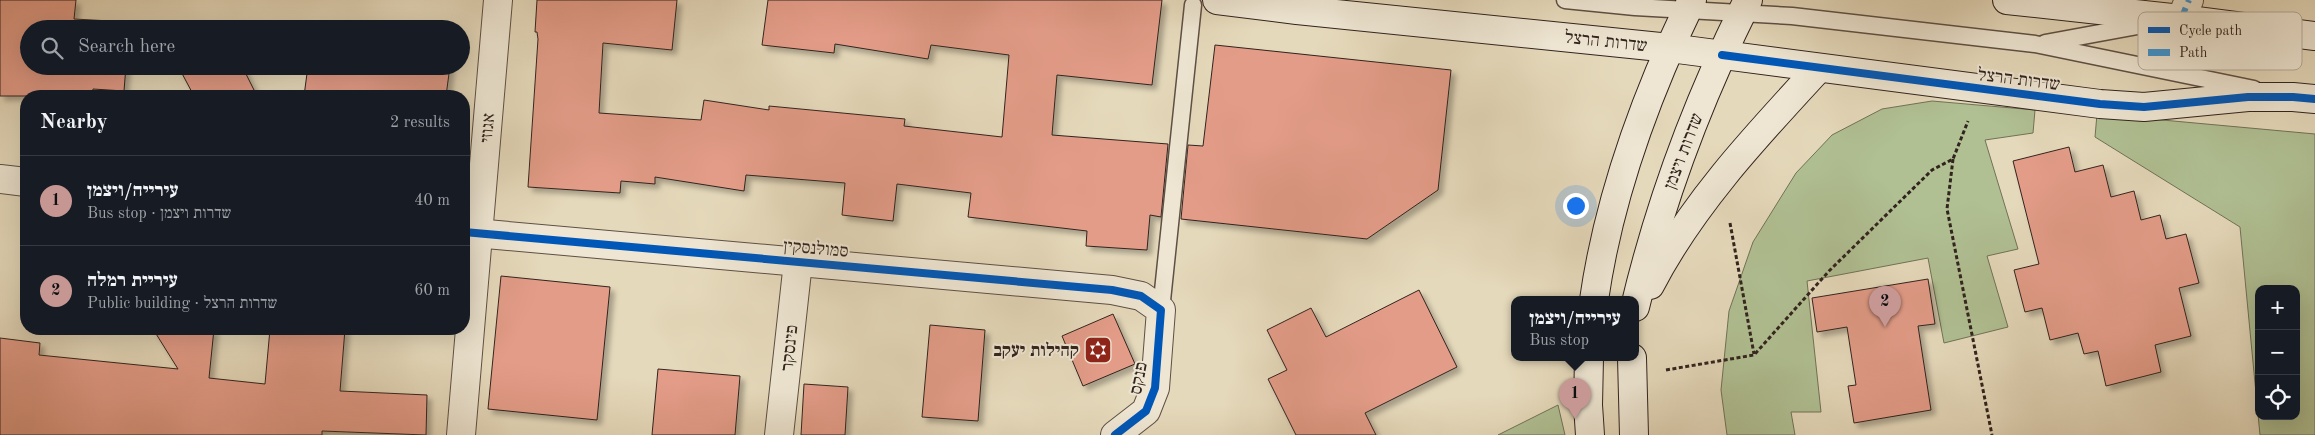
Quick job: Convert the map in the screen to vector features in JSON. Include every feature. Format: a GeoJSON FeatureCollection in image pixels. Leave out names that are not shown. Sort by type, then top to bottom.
{"type":"FeatureCollection","features":[{"type":"Feature","properties":{"kind":"street","name":"אגוזי"},"geometry":{"type":"LineString","coordinates":[[470,253],[498,0]]}},
{"type":"Feature","properties":{"kind":"street","name":"שדרות הרצל"},"geometry":{"type":"LineString","coordinates":[[2007,0],[2185,9],[2199,12]]}},
{"type":"Feature","properties":{"kind":"street","name":"שדרות הרצל"},"geometry":{"type":"LineString","coordinates":[[1205,2],[1670,48],[2100,104],[2144,107],[2248,98],[2304,98]]}},
{"type":"Feature","properties":{"kind":"street"},"geometry":{"type":"LineString","coordinates":[[1595,296],[1601,254],[1628,154],[1689,5]]}},
{"type":"Feature","properties":{"kind":"street","name":"שדרות ויצמן"},"geometry":{"type":"LineString","coordinates":[[1638,296],[1661,209],[1680,155],[1745,6]]}},
{"type":"Feature","properties":{"kind":"street","name":"שדרות הרצל"},"geometry":{"type":"LineString","coordinates":[[2302,33],[2315,36]]}},
{"type":"Feature","properties":{"kind":"street"},"geometry":{"type":"LineString","coordinates":[[1639,306],[1686,226],[1722,178],[1818,68]]}},
{"type":"Feature","properties":{"kind":"street"},"geometry":{"type":"LineString","coordinates":[[0,179],[20,181]]}},
{"type":"Feature","properties":{"kind":"street","name":"סמולנסקין"},"geometry":{"type":"LineString","coordinates":[[471,233],[1112,290],[1141,296],[1161,310]]}},
{"type":"Feature","properties":{"kind":"street","name":"פינסקר"},"geometry":{"type":"LineString","coordinates":[[779,435],[798,262]]}},
{"type":"Feature","properties":{"kind":"street","name":"פנקס"},"geometry":{"type":"LineString","coordinates":[[1115,435],[1146,411],[1155,388],[1161,310]]}},
{"type":"Feature","properties":{"kind":"street","name":"אגוזי"},"geometry":{"type":"LineString","coordinates":[[461,435],[466,335]]}},
{"type":"Feature","properties":{"kind":"street"},"geometry":{"type":"LineString","coordinates":[[1589,361],[1588,404],[1590,435]]}},
{"type":"Feature","properties":{"kind":"street"},"geometry":{"type":"LineString","coordinates":[[1632,361],[1634,435]]}},
{"type":"Feature","properties":{"kind":"lane","name":"שדרות הרצל"},"geometry":{"type":"LineString","coordinates":[[1565,0],[1745,6],[1792,16],[2035,44],[2138,65]]}},
{"type":"Feature","properties":{"kind":"lane"},"geometry":{"type":"LineString","coordinates":[[1161,310],[1205,2]]}},
{"type":"Feature","properties":{"kind":"lane","name":"שדרות הרצל"},"geometry":{"type":"LineString","coordinates":[[2172,12],[2185,9]]}},
{"type":"Feature","properties":{"kind":"lane","name":"שדרות הרצל"},"geometry":{"type":"LineString","coordinates":[[2035,44],[2138,20]]}},
{"type":"Feature","properties":{"kind":"lane","name":"שדרות הרצל"},"geometry":{"type":"LineString","coordinates":[[2165,70],[2304,98]]}},
{"type":"Feature","properties":{"kind":"path"},"geometry":{"type":"LineString","coordinates":[[1981,90],[1952,159],[1947,210],[1992,435]]}},
{"type":"Feature","properties":{"kind":"path"},"geometry":{"type":"LineString","coordinates":[[1658,372],[1754,355],[1829,271],[1932,170],[1952,159]]}},
{"type":"Feature","properties":{"kind":"path"},"geometry":{"type":"LineString","coordinates":[[1722,178],[1754,355]]}},
{"type":"Feature","properties":{"kind":"green space"},"geometry":{"type":"Polygon","coordinates":[[[1932,101],[2035,110],[2033,133],[1985,140],[2018,249],[1987,256],[2008,327],[1944,343],[1928,258],[1807,281],[1821,412],[1791,412],[1795,435],[1727,435],[1721,390],[1729,311],[1753,242],[1796,173],[1832,135],[1882,109],[1932,101]]]}},
{"type":"Feature","properties":{"kind":"green space"},"geometry":{"type":"Polygon","coordinates":[[[2097,114],[2315,134],[2315,435],[2260,435],[2259,420],[2300,420],[2300,285],[2255,285],[2255,383],[2240,227],[2095,137],[2097,114]]]}},
{"type":"Feature","properties":{"kind":"green space"},"geometry":{"type":"Polygon","coordinates":[[[1558,405],[1565,435],[1498,435],[1558,405]]]}},
{"type":"Feature","properties":{"kind":"building"},"geometry":{"type":"Polygon","coordinates":[[[0,0],[76,0],[74,19],[92,20],[20,20],[20,75],[125,75],[124,90],[20,90],[20,96],[0,96],[0,0]]]}},
{"type":"Feature","properties":{"kind":"building"},"geometry":{"type":"Polygon","coordinates":[[[537,0],[677,0],[672,50],[603,43],[599,113],[701,120],[704,100],[769,110],[769,106],[905,119],[904,126],[1002,137],[1009,55],[931,45],[928,59],[835,44],[834,53],[762,45],[768,0],[1162,0],[1152,85],[1057,75],[1052,135],[1168,144],[1161,217],[1150,215],[1147,250],[1086,246],[1087,231],[968,217],[971,193],[897,184],[893,221],[842,215],[845,183],[746,175],[744,191],[655,177],[655,184],[621,181],[620,193],[528,187],[538,39],[537,32],[535,32],[537,0]]]}},
{"type":"Feature","properties":{"kind":"building"},"geometry":{"type":"Polygon","coordinates":[[[1215,45],[1451,70],[1438,190],[1367,239],[1181,219],[1188,145],[1203,146],[1215,45]]]}},
{"type":"Feature","properties":{"kind":"building"},"geometry":{"type":"Polygon","coordinates":[[[183,75],[246,75],[254,90],[191,90],[183,75]]]}},
{"type":"Feature","properties":{"kind":"building"},"geometry":{"type":"Polygon","coordinates":[[[307,75],[449,75],[447,90],[305,90],[307,75]]]}},
{"type":"Feature","properties":{"kind":"building"},"geometry":{"type":"Polygon","coordinates":[[[2069,147],[2075,172],[2103,165],[2111,197],[2134,191],[2141,220],[2160,215],[2166,239],[2186,234],[2199,283],[2179,288],[2191,336],[2155,345],[2161,372],[2106,386],[2098,351],[2084,354],[2078,333],[2050,340],[2042,308],[2025,312],[2014,270],[2039,264],[2013,161],[2069,147]]]}},
{"type":"Feature","properties":{"kind":"building"},"geometry":{"type":"Polygon","coordinates":[[[501,276],[610,287],[597,420],[488,409],[501,276]]]}},
{"type":"Feature","properties":{"kind":"building"},"geometry":{"type":"Polygon","coordinates":[[[1928,279],[1935,324],[1918,326],[1931,410],[1854,423],[1848,386],[1856,385],[1847,327],[1817,332],[1812,298],[1928,279]]]}},
{"type":"Feature","properties":{"kind":"building"},"geometry":{"type":"Polygon","coordinates":[[[1419,290],[1457,367],[1365,413],[1376,435],[1296,435],[1268,379],[1287,370],[1267,330],[1311,308],[1326,337],[1419,290]]]}},
{"type":"Feature","properties":{"kind":"building","name":"קהילות יעקב"},"geometry":{"type":"Polygon","coordinates":[[[1113,314],[1135,364],[1083,386],[1062,336],[1113,314]]]}},
{"type":"Feature","properties":{"kind":"building"},"geometry":{"type":"Polygon","coordinates":[[[930,325],[985,330],[978,421],[922,417],[930,325]]]}},
{"type":"Feature","properties":{"kind":"building"},"geometry":{"type":"Polygon","coordinates":[[[157,335],[213,335],[209,378],[265,384],[269,335],[345,335],[340,391],[427,395],[426,435],[322,431],[322,435],[0,435],[0,338],[40,343],[39,355],[178,369],[157,335]]]}},
{"type":"Feature","properties":{"kind":"building"},"geometry":{"type":"Polygon","coordinates":[[[658,369],[740,376],[735,435],[652,435],[658,369]]]}},
{"type":"Feature","properties":{"kind":"building"},"geometry":{"type":"Polygon","coordinates":[[[804,384],[848,387],[845,435],[801,435],[804,384]]]}},
{"type":"Feature","properties":{"kind":"marked path"},"geometry":{"type":"LineString","coordinates":[[2184,12],[2189,0]]}},
{"type":"Feature","properties":{"kind":"cycle path"},"geometry":{"type":"LineString","coordinates":[[1722,55],[2100,104],[2144,107],[2248,97],[2315,99]]}},
{"type":"Feature","properties":{"kind":"cycle path"},"geometry":{"type":"LineString","coordinates":[[470,233],[1112,290],[1141,296],[1161,310],[1155,388],[1146,411],[1115,435]]}},
{"type":"Feature","properties":{"kind":"place","name":"עיריית רמלה"},"geometry":{"type":"Point","coordinates":[1885,327]}},
{"type":"Feature","properties":{"kind":"place","name":"קהילות יעקב"},"geometry":{"type":"Point","coordinates":[1098,350]}},
{"type":"Feature","properties":{"kind":"place","name":"עירייה/ויצמן"},"geometry":{"type":"Point","coordinates":[1575,419]}}]}
